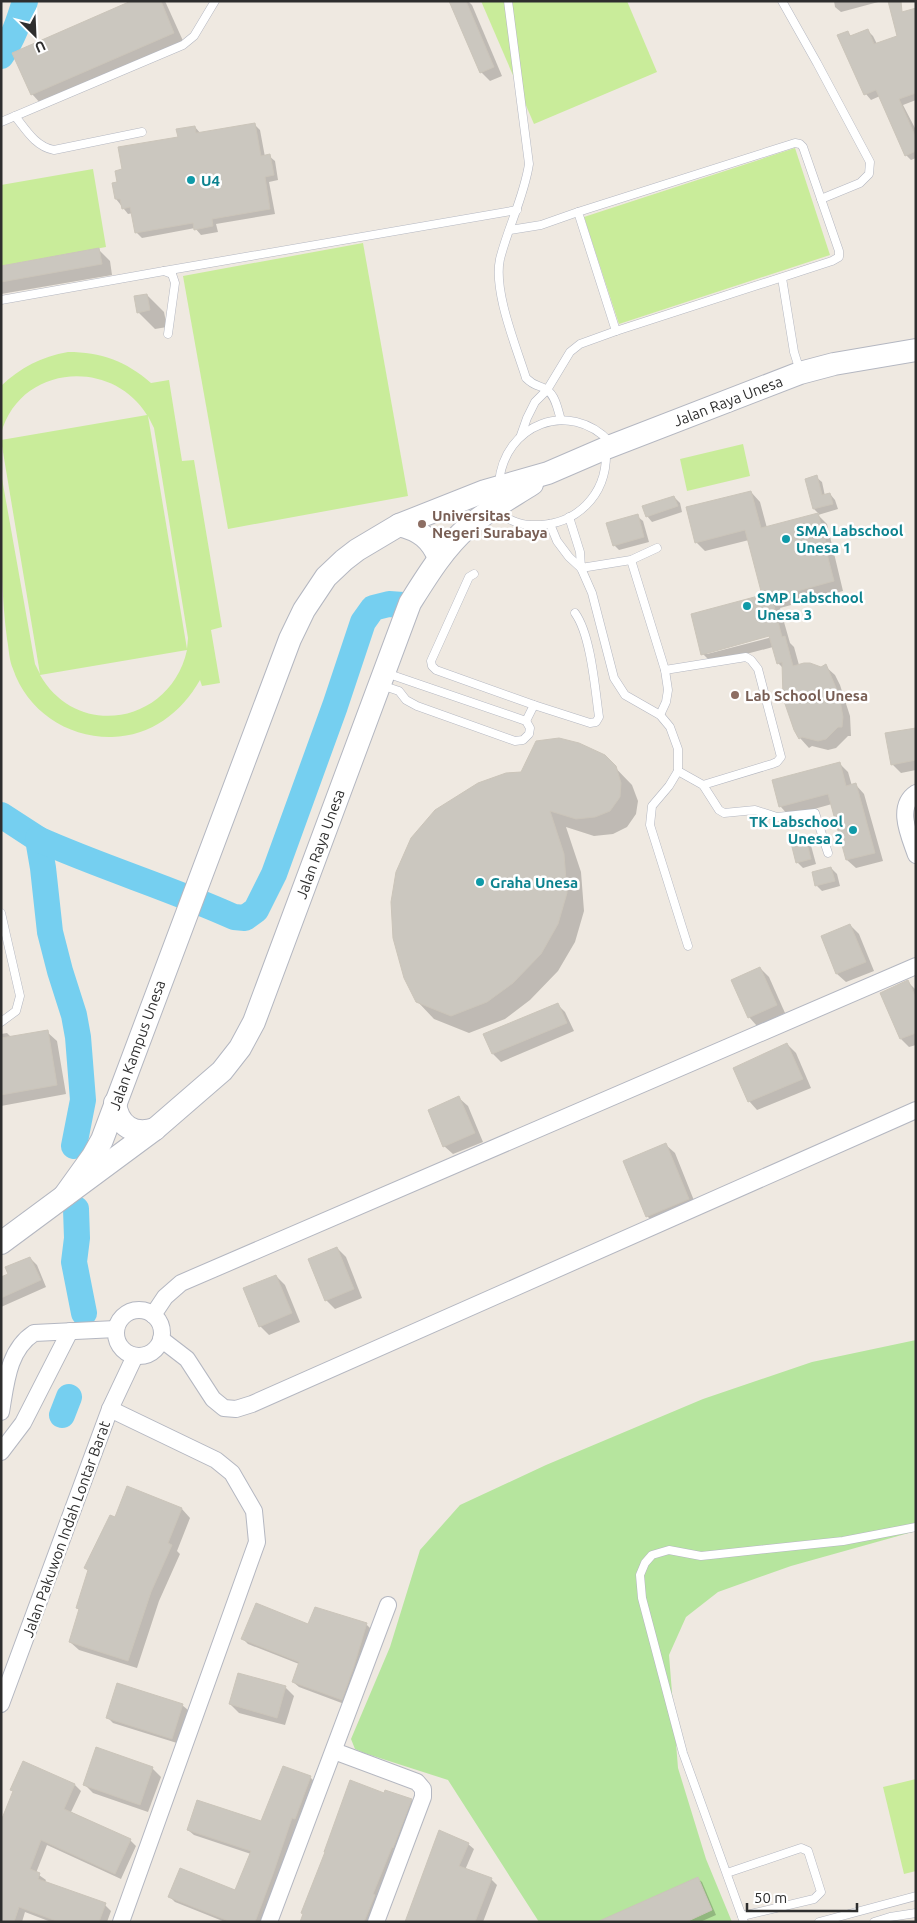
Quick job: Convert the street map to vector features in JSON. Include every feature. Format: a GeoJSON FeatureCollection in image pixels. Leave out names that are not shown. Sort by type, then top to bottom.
{"type":"FeatureCollection","features":[{"type":"Feature","properties":{"kind":"main road","name":"Jalan Raya Unesa"},"geometry":{"type":"LineString","coordinates":[[192,898],[290,640],[304,610],[326,577],[344,560],[371,540],[399,525],[499,486],[548,473],[800,373],[834,364],[916,350]]}},
{"type":"Feature","properties":{"kind":"main road","name":"Jalan Raya Unesa"},"geometry":{"type":"LineString","coordinates":[[1,1243],[155,1129],[222,1071],[240,1048],[254,1022],[410,603],[439,558],[468,527],[548,473]]}},
{"type":"Feature","properties":{"kind":"main road"},"geometry":{"type":"LineString","coordinates":[[399,525],[413,528],[424,536],[434,546],[439,558]]}},
{"type":"Feature","properties":{"kind":"main road","name":"Jalan Kampus Unesa"},"geometry":{"type":"LineString","coordinates":[[65,1195],[102,1140],[192,898]]}},
{"type":"Feature","properties":{"kind":"main road"},"geometry":{"type":"LineString","coordinates":[[115,1104],[116,1113],[120,1121],[128,1128],[136,1132],[146,1132],[155,1129]]}},
{"type":"Feature","properties":{"kind":"street"},"geometry":{"type":"LineString","coordinates":[[916,793],[907,803],[905,820],[916,855]]}},
{"type":"Feature","properties":{"kind":"street"},"geometry":{"type":"LineString","coordinates":[[153,1316],[165,1297],[181,1283],[916,966]]}},
{"type":"Feature","properties":{"kind":"street"},"geometry":{"type":"LineString","coordinates":[[161,1339],[187,1359],[213,1399],[224,1408],[236,1409],[252,1404],[916,1110]]}},
{"type":"Feature","properties":{"kind":"street"},"geometry":{"type":"LineString","coordinates":[[141,1310],[153,1316],[160,1326],[161,1339],[157,1347],[151,1352],[135,1356],[127,1353],[119,1346],[116,1329],[122,1317],[141,1310]]}},
{"type":"Feature","properties":{"kind":"street"},"geometry":{"type":"LineString","coordinates":[[1,1412],[4,1380],[18,1347],[26,1338],[34,1333],[116,1329]]}},
{"type":"Feature","properties":{"kind":"street"},"geometry":{"type":"LineString","coordinates":[[1,1452],[23,1423],[70,1331]]}},
{"type":"Feature","properties":{"kind":"street","name":"Jalan Pakuwon Indah Lontar Barat"},"geometry":{"type":"LineString","coordinates":[[1,1704],[110,1409],[135,1356]]}},
{"type":"Feature","properties":{"kind":"street"},"geometry":{"type":"LineString","coordinates":[[110,1409],[216,1460],[232,1473],[254,1511],[257,1542],[121,1922]]}},
{"type":"Feature","properties":{"kind":"street"},"geometry":{"type":"LineString","coordinates":[[269,1922],[388,1605]]}},
{"type":"Feature","properties":{"kind":"street"},"geometry":{"type":"LineString","coordinates":[[334,1751],[417,1782],[423,1789],[423,1797],[376,1922]]}},
{"type":"Feature","properties":{"kind":"lane"},"geometry":{"type":"LineString","coordinates":[[1,122],[183,45],[194,36],[215,1]]}},
{"type":"Feature","properties":{"kind":"lane"},"geometry":{"type":"LineString","coordinates":[[508,1],[530,164],[526,184],[500,261],[500,292],[526,378],[533,385],[547,390],[555,400],[561,420]]}},
{"type":"Feature","properties":{"kind":"lane"},"geometry":{"type":"LineString","coordinates":[[782,1],[870,162],[869,174],[860,183],[821,199]]}},
{"type":"Feature","properties":{"kind":"lane"},"geometry":{"type":"LineString","coordinates":[[15,116],[34,140],[46,148],[54,150],[142,132]]}},
{"type":"Feature","properties":{"kind":"lane"},"geometry":{"type":"LineString","coordinates":[[510,230],[541,225],[795,143],[800,144],[803,148],[839,251],[839,257],[832,261],[580,344],[570,352],[547,390],[535,402],[526,418],[521,436]]}},
{"type":"Feature","properties":{"kind":"lane"},"geometry":{"type":"LineString","coordinates":[[1,300],[517,210]]}},
{"type":"Feature","properties":{"kind":"lane"},"geometry":{"type":"LineString","coordinates":[[578,212],[616,331]]}},
{"type":"Feature","properties":{"kind":"lane"},"geometry":{"type":"LineString","coordinates":[[164,271],[172,274],[175,283],[168,334]]}},
{"type":"Feature","properties":{"kind":"lane"},"geometry":{"type":"LineString","coordinates":[[782,278],[794,352],[800,373]]}},
{"type":"Feature","properties":{"kind":"lane"},"geometry":{"type":"LineString","coordinates":[[492,509],[509,520],[529,525],[550,524],[569,517],[583,508],[595,496],[603,481],[610,447],[603,435],[591,426],[561,420],[546,422],[521,436],[512,446],[504,458],[499,486]]}},
{"type":"Feature","properties":{"kind":"lane"},"geometry":{"type":"LineString","coordinates":[[569,517],[580,552],[581,568],[592,593],[618,687],[624,695],[660,715],[670,727],[678,749],[678,771],[669,786],[652,806],[650,825],[688,946]]}},
{"type":"Feature","properties":{"kind":"lane"},"geometry":{"type":"LineString","coordinates":[[550,524],[557,541],[569,557],[581,568]]}},
{"type":"Feature","properties":{"kind":"lane"},"geometry":{"type":"LineString","coordinates":[[581,568],[631,560],[657,548]]}},
{"type":"Feature","properties":{"kind":"lane"},"geometry":{"type":"LineString","coordinates":[[631,560],[665,670],[668,690],[666,702],[660,715]]}},
{"type":"Feature","properties":{"kind":"lane"},"geometry":{"type":"LineString","coordinates":[[474,574],[469,577],[431,661],[432,666],[436,670],[534,705],[590,722],[596,722],[599,717],[588,649],[581,621],[575,613]]}},
{"type":"Feature","properties":{"kind":"lane"},"geometry":{"type":"LineString","coordinates":[[665,670],[746,657],[758,669],[781,757],[772,764],[703,785]]}},
{"type":"Feature","properties":{"kind":"lane"},"geometry":{"type":"LineString","coordinates":[[382,678],[526,721],[530,728],[529,734],[523,740],[515,741],[417,706],[406,700],[382,678]]}},
{"type":"Feature","properties":{"kind":"lane"},"geometry":{"type":"LineString","coordinates":[[526,721],[534,705]]}},
{"type":"Feature","properties":{"kind":"lane"},"geometry":{"type":"LineString","coordinates":[[678,771],[703,785],[719,810],[724,814],[755,810],[772,817],[777,817],[816,812],[828,853]]}},
{"type":"Feature","properties":{"kind":"lane"},"geometry":{"type":"LineString","coordinates":[[1,912],[20,996],[16,1011],[1,1022]]}},
{"type":"Feature","properties":{"kind":"lane"},"geometry":{"type":"LineString","coordinates":[[726,1873],[801,1848],[808,1851],[821,1892],[814,1899],[743,1919],[726,1873],[683,1753],[642,1598],[640,1575],[645,1563],[652,1555],[669,1550],[701,1556],[844,1541],[916,1526]]}},
{"type":"Feature","properties":{"kind":"lane"},"geometry":{"type":"LineString","coordinates":[[820,1922],[916,1896]]}},
{"type":"Feature","properties":{"kind":"lane"},"geometry":{"type":"LineString","coordinates":[[874,1922],[890,1917],[916,1913]]}},
{"type":"Feature","properties":{"kind":"green space"},"geometry":{"type":"Polygon","coordinates":[[[481,1],[627,1],[657,72],[534,124],[481,1]]]}},
{"type":"Feature","properties":{"kind":"green space"},"geometry":{"type":"Polygon","coordinates":[[[795,148],[830,255],[619,324],[584,217],[795,148]]]}},
{"type":"Feature","properties":{"kind":"green space"},"geometry":{"type":"Polygon","coordinates":[[[93,169],[106,247],[1,266],[1,185],[93,169]]]}},
{"type":"Feature","properties":{"kind":"green space"},"geometry":{"type":"Polygon","coordinates":[[[363,243],[408,496],[228,529],[183,276],[363,243]]]}},
{"type":"Feature","properties":{"kind":"green space"},"geometry":{"type":"Polygon","coordinates":[[[80,352],[102,356],[132,369],[151,383],[169,380],[182,461],[194,460],[222,627],[211,630],[220,683],[202,686],[200,680],[184,703],[164,720],[152,727],[126,736],[96,736],[80,733],[51,719],[28,697],[19,684],[10,658],[2,577],[1,473],[35,664],[40,674],[1,440],[147,415],[131,396],[112,384],[90,377],[67,377],[46,382],[26,394],[11,411],[1,434],[1,386],[24,368],[58,354],[80,352]],[[148,416],[187,649],[188,638],[154,428],[148,416]],[[187,650],[40,675],[57,696],[77,709],[99,715],[122,715],[143,707],[163,694],[178,675],[187,650]]]}},
{"type":"Feature","properties":{"kind":"green space"},"geometry":{"type":"Polygon","coordinates":[[[743,444],[750,476],[687,491],[680,459],[743,444]]]}},
{"type":"Feature","properties":{"kind":"green space"},"geometry":{"type":"Polygon","coordinates":[[[916,1340],[916,1531],[791,1566],[718,1592],[686,1617],[669,1655],[678,1768],[706,1859],[732,1922],[539,1922],[448,1780],[355,1749],[351,1739],[390,1647],[420,1550],[460,1505],[546,1465],[703,1399],[812,1362],[916,1340]]]}},
{"type":"Feature","properties":{"kind":"green space"},"geometry":{"type":"Polygon","coordinates":[[[916,1779],[916,1871],[904,1874],[883,1787],[916,1779]]]}},
{"type":"Feature","properties":{"kind":"building"},"geometry":{"type":"Polygon","coordinates":[[[131,1],[161,1],[174,33],[31,95],[12,53],[131,1]]]}},
{"type":"Feature","properties":{"kind":"building"},"geometry":{"type":"Polygon","coordinates":[[[449,1],[466,1],[494,67],[480,73],[449,1]]]}},
{"type":"Feature","properties":{"kind":"building"},"geometry":{"type":"Polygon","coordinates":[[[888,1],[901,1],[902,12],[916,8],[916,93],[899,99],[916,138],[916,151],[905,156],[876,90],[864,95],[837,35],[848,31],[850,36],[868,29],[874,44],[897,36],[888,1]]]}},
{"type":"Feature","properties":{"kind":"building","name":"U4"},"geometry":{"type":"Polygon","coordinates":[[[255,123],[261,156],[270,154],[274,175],[265,177],[270,209],[212,219],[213,226],[194,230],[193,223],[135,233],[130,207],[122,209],[120,199],[115,199],[112,183],[117,182],[115,171],[122,169],[118,147],[178,137],[176,129],[195,126],[196,133],[255,123]]]}},
{"type":"Feature","properties":{"kind":"building"},"geometry":{"type":"Polygon","coordinates":[[[99,248],[102,264],[1,282],[1,266],[99,248]]]}},
{"type":"Feature","properties":{"kind":"building"},"geometry":{"type":"Polygon","coordinates":[[[147,294],[150,310],[137,313],[134,296],[147,294]]]}},
{"type":"Feature","properties":{"kind":"building"},"geometry":{"type":"Polygon","coordinates":[[[817,475],[822,495],[830,493],[833,504],[813,509],[805,479],[817,475]]]}},
{"type":"Feature","properties":{"kind":"building"},"geometry":{"type":"Polygon","coordinates":[[[751,491],[761,528],[818,513],[834,581],[772,598],[782,637],[785,636],[793,666],[810,663],[821,667],[826,664],[839,695],[843,717],[842,727],[838,727],[826,739],[818,741],[802,737],[799,739],[794,730],[783,698],[782,662],[777,664],[769,636],[701,655],[691,614],[762,595],[745,530],[695,543],[686,507],[751,491]]]}},
{"type":"Feature","properties":{"kind":"building"},"geometry":{"type":"Polygon","coordinates":[[[674,496],[678,506],[646,517],[642,506],[674,496]]]}},
{"type":"Feature","properties":{"kind":"building"},"geometry":{"type":"Polygon","coordinates":[[[638,514],[644,537],[613,546],[606,523],[638,514]]]}},
{"type":"Feature","properties":{"kind":"building"},"geometry":{"type":"Polygon","coordinates":[[[916,728],[916,760],[891,765],[885,733],[916,728]]]}},
{"type":"Feature","properties":{"kind":"building","name":"Graha Unesa"},"geometry":{"type":"Polygon","coordinates":[[[559,738],[579,743],[605,755],[616,766],[621,783],[620,797],[610,811],[595,817],[576,819],[550,811],[564,854],[567,893],[558,924],[541,954],[513,983],[487,1002],[451,1016],[416,1002],[404,978],[393,938],[391,902],[396,872],[411,838],[435,810],[478,783],[506,773],[521,772],[536,741],[559,738]]]}},
{"type":"Feature","properties":{"kind":"building","name":"TK Labschool Unesa 2"},"geometry":{"type":"Polygon","coordinates":[[[840,762],[846,786],[856,783],[875,853],[846,860],[828,794],[779,807],[772,780],[840,762]]]}},
{"type":"Feature","properties":{"kind":"building"},"geometry":{"type":"Polygon","coordinates":[[[805,835],[811,859],[796,863],[790,839],[805,835]]]}},
{"type":"Feature","properties":{"kind":"building"},"geometry":{"type":"Polygon","coordinates":[[[831,867],[835,881],[815,886],[812,872],[831,867]]]}},
{"type":"Feature","properties":{"kind":"building"},"geometry":{"type":"Polygon","coordinates":[[[850,924],[866,962],[836,974],[821,936],[850,924]]]}},
{"type":"Feature","properties":{"kind":"building"},"geometry":{"type":"Polygon","coordinates":[[[760,967],[777,1005],[748,1018],[731,980],[760,967]]]}},
{"type":"Feature","properties":{"kind":"building"},"geometry":{"type":"Polygon","coordinates":[[[908,980],[916,998],[916,1033],[900,1039],[880,993],[908,980]]]}},
{"type":"Feature","properties":{"kind":"building"},"geometry":{"type":"Polygon","coordinates":[[[558,1003],[567,1023],[492,1054],[483,1034],[558,1003]]]}},
{"type":"Feature","properties":{"kind":"building"},"geometry":{"type":"Polygon","coordinates":[[[48,1030],[57,1085],[1,1095],[1,1038],[48,1030]]]}},
{"type":"Feature","properties":{"kind":"building"},"geometry":{"type":"Polygon","coordinates":[[[787,1043],[803,1079],[748,1102],[733,1068],[787,1043]]]}},
{"type":"Feature","properties":{"kind":"building"},"geometry":{"type":"Polygon","coordinates":[[[459,1096],[475,1133],[443,1147],[428,1110],[459,1096]]]}},
{"type":"Feature","properties":{"kind":"building"},"geometry":{"type":"Polygon","coordinates":[[[666,1143],[689,1199],[646,1217],[623,1161],[666,1143]]]}},
{"type":"Feature","properties":{"kind":"building"},"geometry":{"type":"Polygon","coordinates":[[[337,1247],[354,1289],[325,1301],[308,1259],[337,1247]]]}},
{"type":"Feature","properties":{"kind":"building"},"geometry":{"type":"Polygon","coordinates":[[[30,1257],[41,1280],[1,1298],[1,1277],[8,1274],[5,1267],[30,1257]]]}},
{"type":"Feature","properties":{"kind":"building"},"geometry":{"type":"Polygon","coordinates":[[[276,1275],[292,1313],[259,1327],[243,1288],[276,1275]]]}},
{"type":"Feature","properties":{"kind":"building"},"geometry":{"type":"Polygon","coordinates":[[[127,1486],[182,1508],[168,1543],[172,1545],[151,1592],[128,1661],[69,1642],[79,1609],[76,1608],[88,1570],[84,1568],[110,1515],[115,1517],[127,1486]]]}},
{"type":"Feature","properties":{"kind":"building"},"geometry":{"type":"Polygon","coordinates":[[[256,1603],[308,1624],[315,1607],[367,1623],[342,1700],[292,1682],[299,1662],[241,1639],[256,1603]]]}},
{"type":"Feature","properties":{"kind":"building"},"geometry":{"type":"Polygon","coordinates":[[[238,1673],[286,1686],[277,1718],[229,1704],[238,1673]]]}},
{"type":"Feature","properties":{"kind":"building"},"geometry":{"type":"Polygon","coordinates":[[[117,1683],[183,1704],[172,1739],[106,1718],[117,1683]]]}},
{"type":"Feature","properties":{"kind":"building"},"geometry":{"type":"Polygon","coordinates":[[[96,1747],[153,1767],[140,1805],[83,1785],[96,1747]]]}},
{"type":"Feature","properties":{"kind":"building"},"geometry":{"type":"Polygon","coordinates":[[[23,1761],[75,1784],[64,1809],[131,1839],[115,1874],[41,1840],[30,1869],[40,1873],[38,1879],[106,1903],[99,1922],[59,1922],[19,1907],[14,1922],[1,1922],[1,1821],[13,1791],[10,1790],[23,1761]]]}},
{"type":"Feature","properties":{"kind":"building"},"geometry":{"type":"Polygon","coordinates":[[[283,1766],[311,1776],[295,1819],[292,1818],[255,1922],[231,1922],[168,1897],[180,1868],[235,1890],[251,1851],[187,1830],[197,1800],[261,1821],[283,1766]]]}},
{"type":"Feature","properties":{"kind":"building"},"geometry":{"type":"Polygon","coordinates":[[[350,1780],[384,1793],[385,1790],[412,1799],[373,1894],[375,1895],[364,1922],[300,1922],[303,1914],[301,1913],[350,1780]]]}},
{"type":"Feature","properties":{"kind":"building"},"geometry":{"type":"Polygon","coordinates":[[[439,1830],[469,1843],[459,1866],[492,1878],[475,1922],[405,1922],[439,1830]]]}},
{"type":"Feature","properties":{"kind":"building"},"geometry":{"type":"Polygon","coordinates":[[[698,1877],[712,1910],[686,1922],[597,1922],[698,1877]]]}},
{"type":"Feature","properties":{"kind":"waterway"},"geometry":{"type":"LineString","coordinates":[[1,56],[15,30],[25,1]]}},
{"type":"Feature","properties":{"kind":"waterway"},"geometry":{"type":"LineString","coordinates":[[38,839],[234,917],[245,918],[256,910],[274,874],[335,706],[363,622],[373,608],[389,604],[403,605]]}},
{"type":"Feature","properties":{"kind":"waterway"},"geometry":{"type":"LineString","coordinates":[[1,815],[38,839],[50,932],[74,1015],[78,1037],[83,1100],[74,1146]]}},
{"type":"Feature","properties":{"kind":"waterway"},"geometry":{"type":"LineString","coordinates":[[76,1209],[77,1238],[74,1262],[84,1313]]}},
{"type":"Feature","properties":{"kind":"waterway"},"geometry":{"type":"LineString","coordinates":[[62,1415],[69,1397]]}},
{"type":"Feature","properties":{"kind":"place","name":"U4"},"geometry":{"type":"Point","coordinates":[191,180]}},
{"type":"Feature","properties":{"kind":"place","name":"Universitas Negeri Surabaya"},"geometry":{"type":"Point","coordinates":[422,524]}},
{"type":"Feature","properties":{"kind":"place","name":"SMA Labschool Unesa 1"},"geometry":{"type":"Point","coordinates":[786,539]}},
{"type":"Feature","properties":{"kind":"place","name":"SMP Labschool Unesa 3"},"geometry":{"type":"Point","coordinates":[747,606]}},
{"type":"Feature","properties":{"kind":"place","name":"Lab School Unesa"},"geometry":{"type":"Point","coordinates":[735,695]}},
{"type":"Feature","properties":{"kind":"place","name":"TK Labschool Unesa 2"},"geometry":{"type":"Point","coordinates":[853,830]}},
{"type":"Feature","properties":{"kind":"place","name":"Graha Unesa"},"geometry":{"type":"Point","coordinates":[480,882]}}]}
